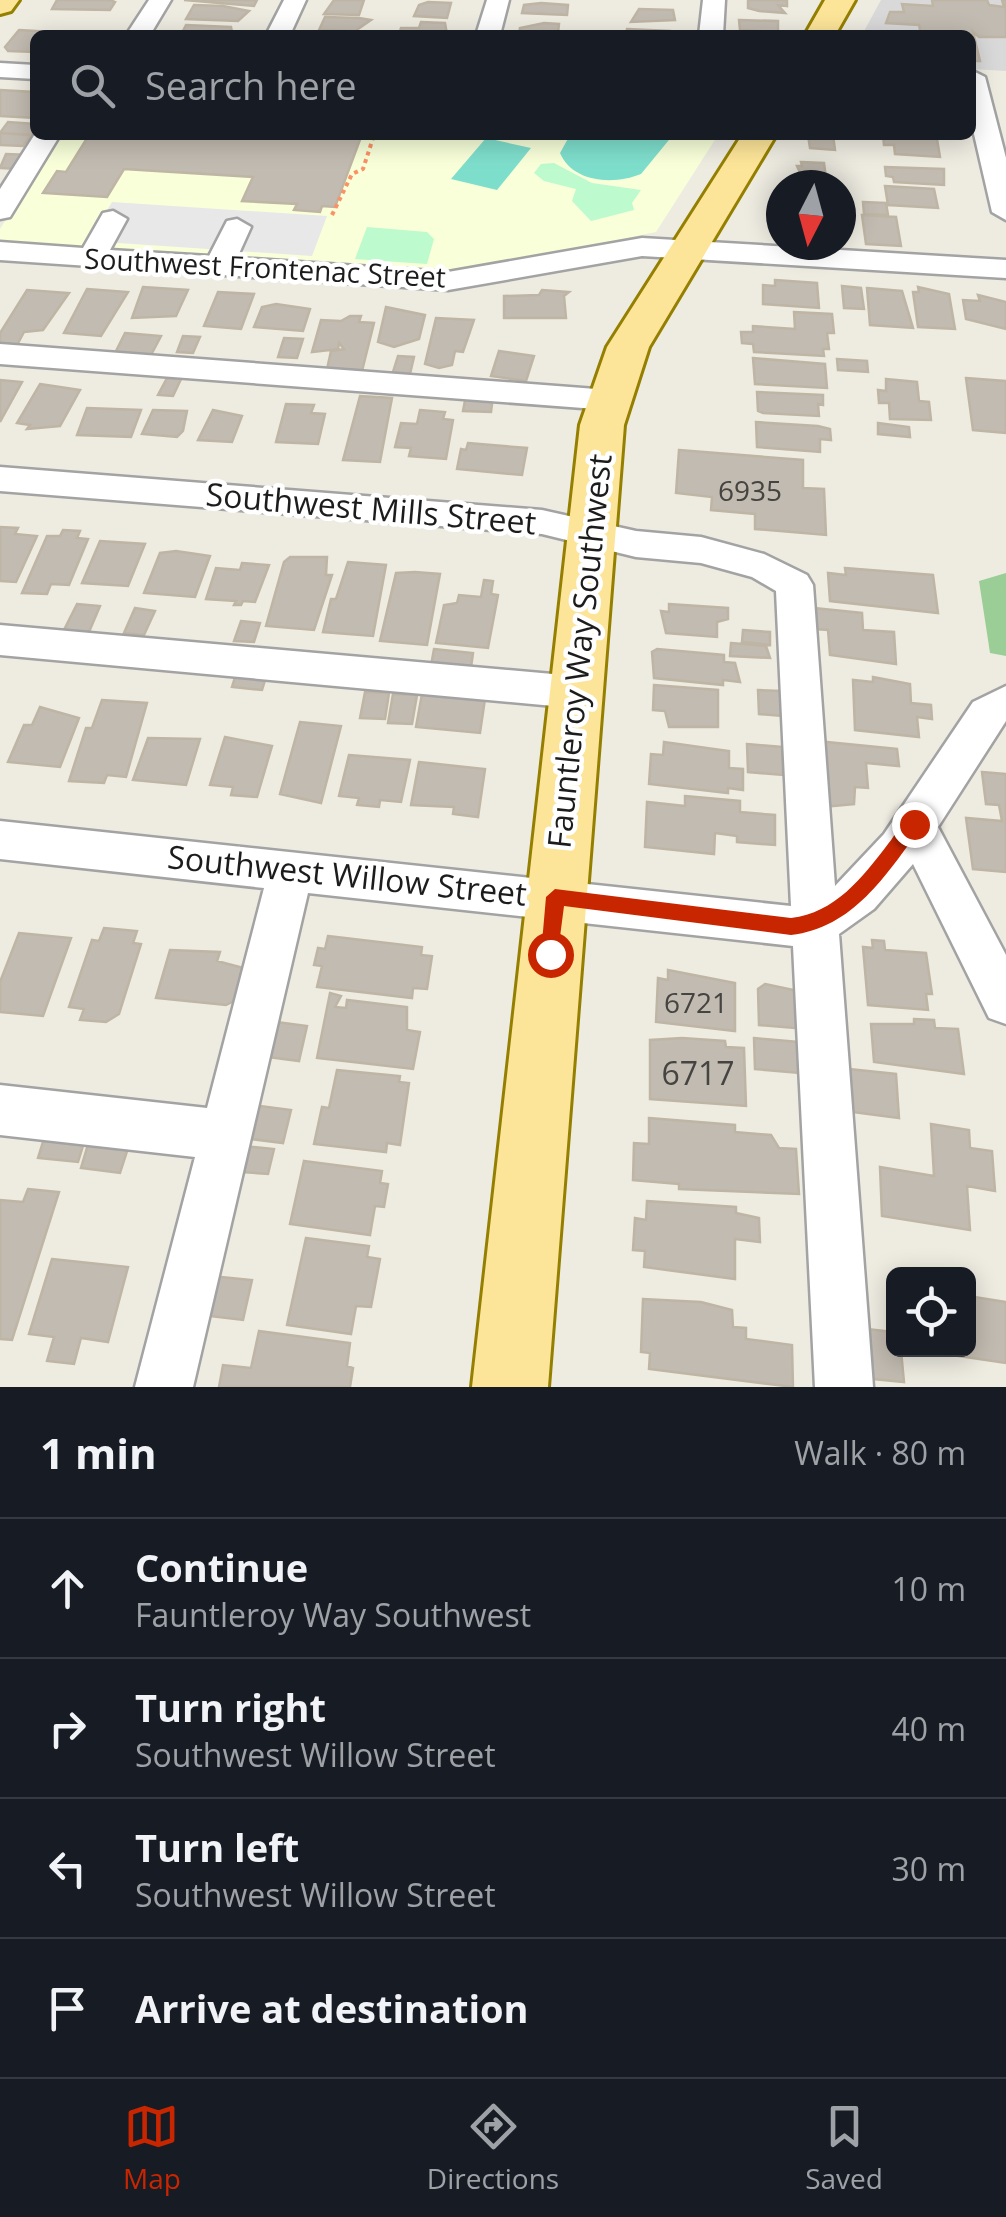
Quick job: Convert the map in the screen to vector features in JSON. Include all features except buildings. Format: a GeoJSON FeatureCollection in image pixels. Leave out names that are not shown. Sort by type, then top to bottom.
{"type":"FeatureCollection","features":[{"type":"Feature","properties":{"kind":"main road"},"geometry":{"type":"LineString","coordinates":[[823,30],[840,0]]}},
{"type":"Feature","properties":{"kind":"main road","name":"Fauntleroy Way Southwest"},"geometry":{"type":"LineString","coordinates":[[510,1387],[575,692],[608,400],[628,347],[756,140]]}},
{"type":"Feature","properties":{"kind":"street"},"geometry":{"type":"LineString","coordinates":[[141,30],[160,0]]}},
{"type":"Feature","properties":{"kind":"street"},"geometry":{"type":"LineString","coordinates":[[281,30],[296,0]]}},
{"type":"Feature","properties":{"kind":"street"},"geometry":{"type":"LineString","coordinates":[[489,30],[498,0]]}},
{"type":"Feature","properties":{"kind":"street"},"geometry":{"type":"LineString","coordinates":[[711,30],[714,0]]}},
{"type":"Feature","properties":{"kind":"street"},"geometry":{"type":"LineString","coordinates":[[0,70],[30,72]]}},
{"type":"Feature","properties":{"kind":"street"},"geometry":{"type":"LineString","coordinates":[[976,77],[1006,79]]}},
{"type":"Feature","properties":{"kind":"street"},"geometry":{"type":"LineString","coordinates":[[976,93],[1006,212]]}},
{"type":"Feature","properties":{"kind":"street"},"geometry":{"type":"LineString","coordinates":[[0,211],[44,140]]}},
{"type":"Feature","properties":{"kind":"street"},"geometry":{"type":"LineString","coordinates":[[92,257],[113,219]]}},
{"type":"Feature","properties":{"kind":"street"},"geometry":{"type":"LineString","coordinates":[[219,266],[236,227]]}},
{"type":"Feature","properties":{"kind":"street","name":"Southwest Frontenac Street"},"geometry":{"type":"LineString","coordinates":[[0,251],[448,281],[642,247],[1006,269]]}},
{"type":"Feature","properties":{"kind":"street"},"geometry":{"type":"LineString","coordinates":[[0,354],[608,400]]}},
{"type":"Feature","properties":{"kind":"street","name":"Southwest Mills Street"},"geometry":{"type":"LineString","coordinates":[[0,479],[542,522],[636,544],[701,550],[764,567],[794,584],[812,924]]}},
{"type":"Feature","properties":{"kind":"street"},"geometry":{"type":"LineString","coordinates":[[0,640],[575,692]]}},
{"type":"Feature","properties":{"kind":"street"},"geometry":{"type":"LineString","coordinates":[[844,1387],[812,924],[835,914],[875,875],[914,824],[987,713],[1006,702]]}},
{"type":"Feature","properties":{"kind":"street"},"geometry":{"type":"LineString","coordinates":[[914,824],[1006,1002]]}},
{"type":"Feature","properties":{"kind":"street","name":"Southwest Willow Street"},"geometry":{"type":"LineString","coordinates":[[0,840],[555,897],[791,926],[812,924]]}},
{"type":"Feature","properties":{"kind":"street"},"geometry":{"type":"LineString","coordinates":[[164,1387],[290,870]]}},
{"type":"Feature","properties":{"kind":"street"},"geometry":{"type":"LineString","coordinates":[[0,1110],[226,1135]]}},
{"type":"Feature","properties":{"kind":"path"},"geometry":{"type":"LineString","coordinates":[[332,215],[352,174],[363,169],[372,140]]}},
{"type":"Feature","properties":{"kind":"shaded area"},"geometry":{"type":"Polygon","coordinates":[[[881,0],[1006,0],[1006,71],[976,69],[976,30],[865,30],[881,0]]]}},
{"type":"Feature","properties":{"kind":"shaded area"},"geometry":{"type":"Polygon","coordinates":[[[57,140],[715,140],[656,232],[490,266],[429,271],[0,242],[0,229],[57,140]]]}},
{"type":"Feature","properties":{"kind":"shaded area"},"geometry":{"type":"Polygon","coordinates":[[[484,140],[531,148],[497,190],[451,179],[484,140]]]}},
{"type":"Feature","properties":{"kind":"shaded area"},"geometry":{"type":"Polygon","coordinates":[[[567,140],[669,140],[641,174],[619,180],[584,176],[566,163],[560,153],[567,140]]]}},
{"type":"Feature","properties":{"kind":"shaded area"},"geometry":{"type":"Polygon","coordinates":[[[554,163],[592,183],[641,190],[632,203],[634,210],[591,221],[572,201],[576,189],[544,181],[534,173],[541,164],[554,163]]]}},
{"type":"Feature","properties":{"kind":"shaded area"},"geometry":{"type":"Polygon","coordinates":[[[112,202],[327,216],[312,256],[89,241],[112,202]]]}},
{"type":"Feature","properties":{"kind":"shaded area"},"geometry":{"type":"Polygon","coordinates":[[[367,227],[427,232],[434,239],[427,264],[355,259],[367,227]]]}},
{"type":"Feature","properties":{"kind":"green space"},"geometry":{"type":"Polygon","coordinates":[[[1006,573],[1006,656],[990,653],[979,581],[1006,573]]]}},
{"type":"Feature","properties":{"kind":"route"},"geometry":{"type":"LineString","coordinates":[[550,954],[555,897],[791,926],[812,924],[835,914],[875,875],[914,824]]}}]}
